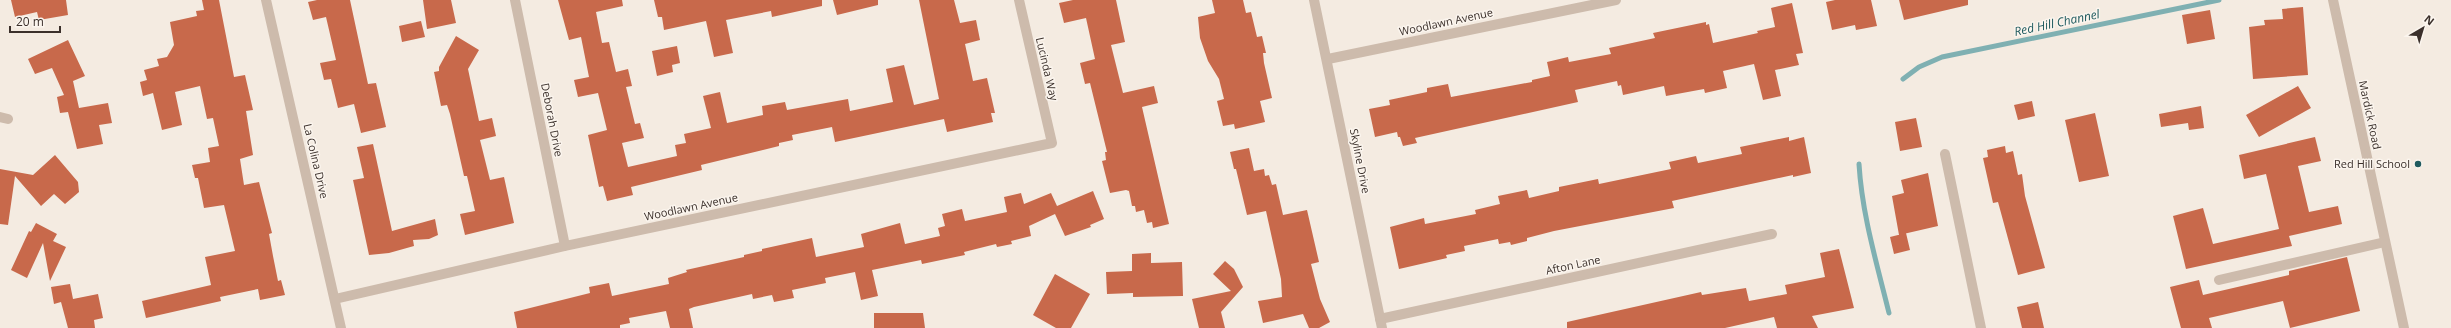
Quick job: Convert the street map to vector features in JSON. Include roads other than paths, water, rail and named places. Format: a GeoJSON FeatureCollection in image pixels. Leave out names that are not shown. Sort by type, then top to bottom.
{"type":"FeatureCollection","features":[{"type":"Feature","properties":{"kind":"street","name":"La Colina Drive"},"geometry":{"type":"LineString","coordinates":[[266,0],[341,328]]}},
{"type":"Feature","properties":{"kind":"street","name":"Deborah Drive"},"geometry":{"type":"LineString","coordinates":[[515,0],[565,246]]}},
{"type":"Feature","properties":{"kind":"street","name":"Lucinda Way"},"geometry":{"type":"LineString","coordinates":[[1019,0],[1052,143]]}},
{"type":"Feature","properties":{"kind":"street","name":"Skyline Drive"},"geometry":{"type":"LineString","coordinates":[[1314,0],[1328,59],[1381,323]]}},
{"type":"Feature","properties":{"kind":"street","name":"Woodlawn Avenue"},"geometry":{"type":"LineString","coordinates":[[1328,59],[1616,0]]}},
{"type":"Feature","properties":{"kind":"street","name":"Mardick Road"},"geometry":{"type":"LineString","coordinates":[[2333,0],[2404,328]]}},
{"type":"Feature","properties":{"kind":"street","name":"Woodlawn Avenue"},"geometry":{"type":"LineString","coordinates":[[335,299],[565,246],[1052,143]]}},
{"type":"Feature","properties":{"kind":"street"},"geometry":{"type":"LineString","coordinates":[[1945,154],[1981,328]]}},
{"type":"Feature","properties":{"kind":"street","name":"Afton Lane"},"geometry":{"type":"LineString","coordinates":[[1381,323],[1772,234]]}},
{"type":"Feature","properties":{"kind":"street"},"geometry":{"type":"LineString","coordinates":[[2219,280],[2385,242]]}},
{"type":"Feature","properties":{"kind":"waterway","name":"Red Hill Channel"},"geometry":{"type":"LineString","coordinates":[[1903,79],[1919,67],[1942,57],[2219,0]]}},
{"type":"Feature","properties":{"kind":"waterway","name":"Red Hill Channel"},"geometry":{"type":"LineString","coordinates":[[1859,164],[1863,202],[1889,313]]}},
{"type":"Feature","properties":{"kind":"place","name":"Red Hill School"},"geometry":{"type":"Point","coordinates":[2418,164]}}]}
